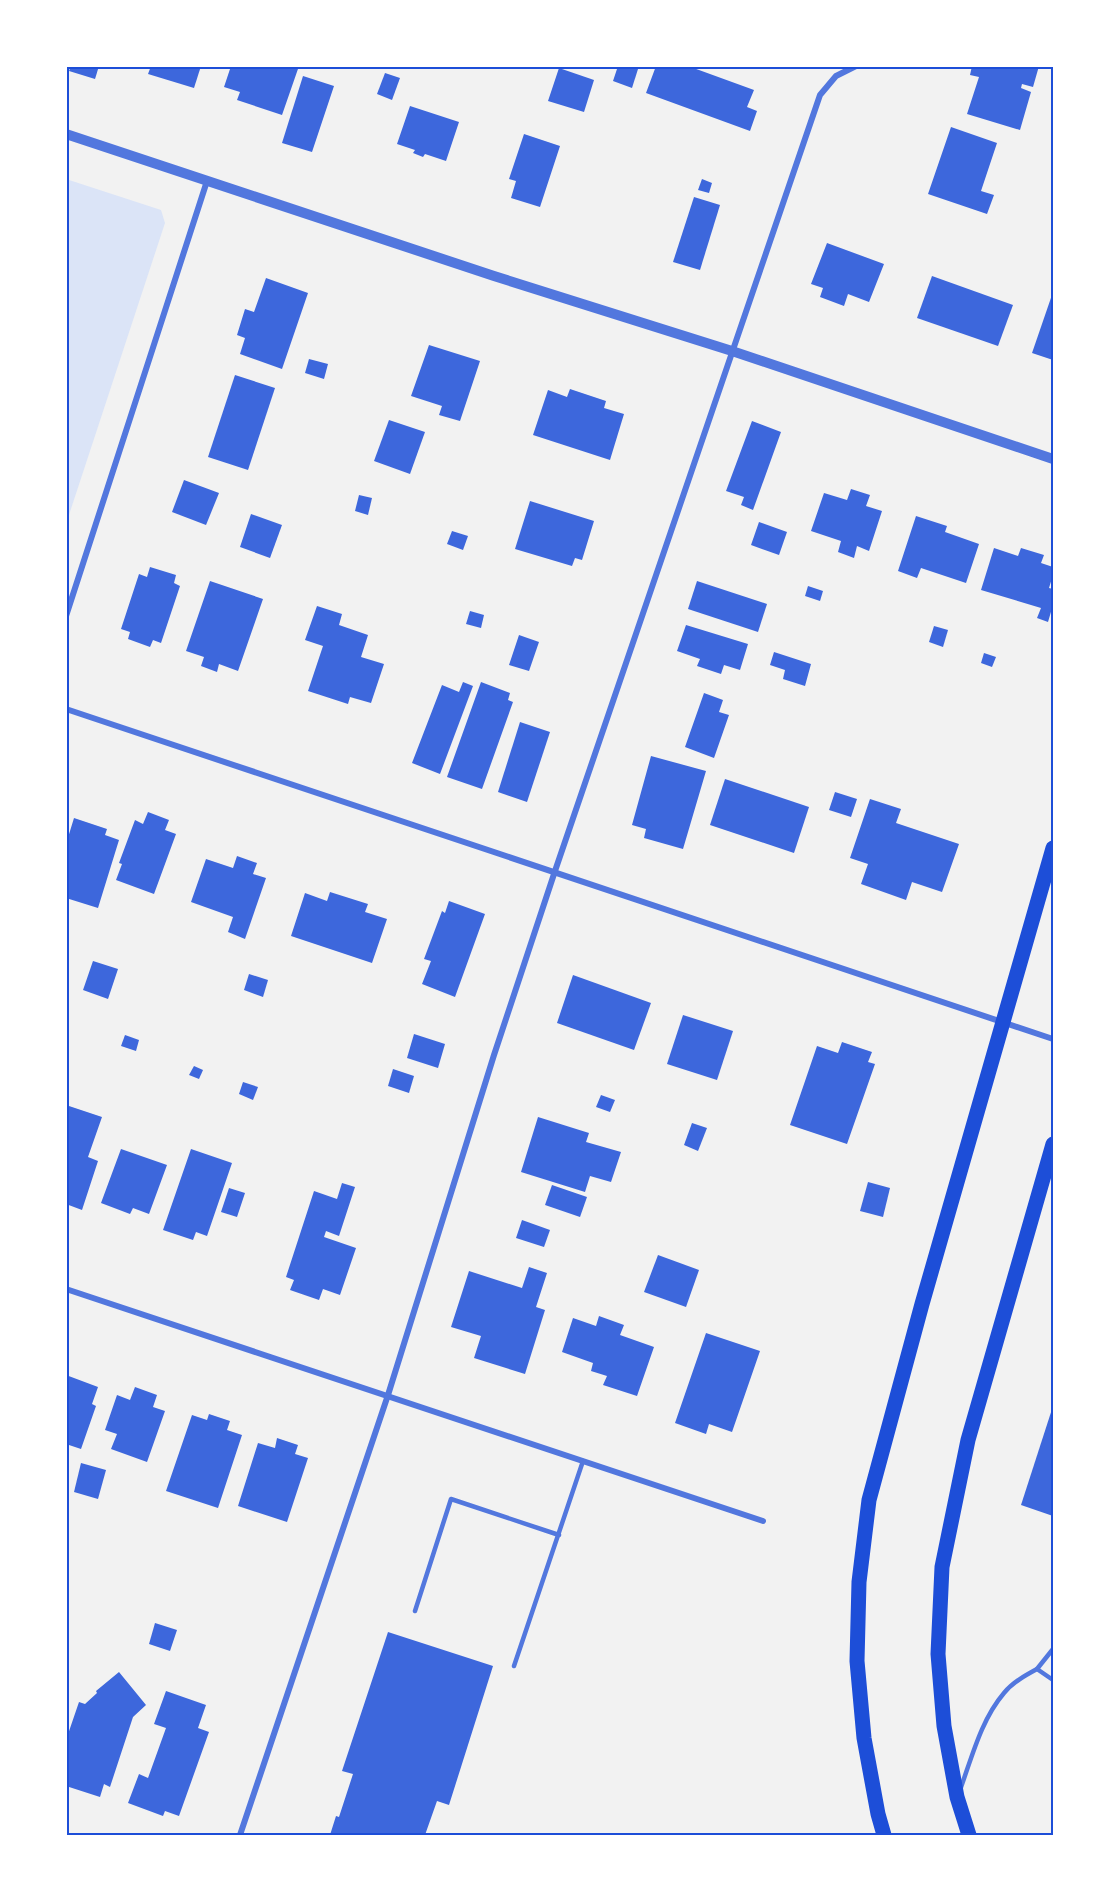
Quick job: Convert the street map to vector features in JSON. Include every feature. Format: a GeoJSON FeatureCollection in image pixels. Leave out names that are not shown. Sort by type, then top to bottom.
{"type":"FeatureCollection","features":[{"type":"Feature","properties":{"kind":"main road"},"geometry":{"type":"LineString","coordinates":[[884,1835],[864,1738],[857,1661],[859,1582],[869,1500],[895,1399],[1053,848]]}},
{"type":"Feature","properties":{"kind":"main road"},"geometry":{"type":"LineString","coordinates":[[969,1835],[957,1797],[944,1726],[938,1654],[942,1567],[968,1440],[1053,1144]]}},
{"type":"Feature","properties":{"kind":"street"},"geometry":{"type":"LineString","coordinates":[[240,1835],[388,1395],[494,1055],[555,871],[820,95],[836,76],[856,66]]}},
{"type":"Feature","properties":{"kind":"street"},"geometry":{"type":"LineString","coordinates":[[66,134],[494,276],[732,351],[1053,459]]}},
{"type":"Feature","properties":{"kind":"street"},"geometry":{"type":"LineString","coordinates":[[66,616],[207,181]]}},
{"type":"Feature","properties":{"kind":"street"},"geometry":{"type":"LineString","coordinates":[[66,709],[1053,1038]]}},
{"type":"Feature","properties":{"kind":"street"},"geometry":{"type":"LineString","coordinates":[[66,1289],[763,1521]]}},
{"type":"Feature","properties":{"kind":"lane"},"geometry":{"type":"LineString","coordinates":[[514,1666],[583,1461]]}},
{"type":"Feature","properties":{"kind":"lane"},"geometry":{"type":"LineString","coordinates":[[415,1611],[451,1499],[559,1535]]}},
{"type":"Feature","properties":{"kind":"lane"},"geometry":{"type":"LineString","coordinates":[[957,1797],[988,1715],[1005,1691],[1037,1669],[1053,1649]]}},
{"type":"Feature","properties":{"kind":"lane"},"geometry":{"type":"LineString","coordinates":[[1037,1669],[1053,1680]]}},
{"type":"Feature","properties":{"kind":"shaded area"},"geometry":{"type":"Polygon","coordinates":[[[66,179],[161,210],[165,223],[66,524],[66,179]]]}},
{"type":"Feature","properties":{"kind":"building"},"geometry":{"type":"Polygon","coordinates":[[[71,66],[99,66],[95,79],[69,71],[71,66]]]}},
{"type":"Feature","properties":{"kind":"building"},"geometry":{"type":"Polygon","coordinates":[[[151,66],[201,66],[194,88],[148,74],[151,66]]]}},
{"type":"Feature","properties":{"kind":"building"},"geometry":{"type":"Polygon","coordinates":[[[231,66],[299,66],[282,115],[237,100],[240,92],[224,87],[231,66]]]}},
{"type":"Feature","properties":{"kind":"building"},"geometry":{"type":"Polygon","coordinates":[[[618,66],[638,69],[632,88],[613,81],[618,66]]]}},
{"type":"Feature","properties":{"kind":"building"},"geometry":{"type":"Polygon","coordinates":[[[656,66],[688,66],[754,90],[747,107],[757,111],[750,131],[646,93],[656,66]]]}},
{"type":"Feature","properties":{"kind":"building"},"geometry":{"type":"Polygon","coordinates":[[[972,66],[1039,66],[1033,87],[1022,84],[1021,88],[1031,92],[1020,130],[967,114],[979,77],[970,75],[972,66]]]}},
{"type":"Feature","properties":{"kind":"building"},"geometry":{"type":"Polygon","coordinates":[[[559,68],[594,80],[584,112],[548,101],[559,68]]]}},
{"type":"Feature","properties":{"kind":"building"},"geometry":{"type":"Polygon","coordinates":[[[385,73],[400,78],[392,100],[377,94],[385,73]]]}},
{"type":"Feature","properties":{"kind":"building"},"geometry":{"type":"Polygon","coordinates":[[[303,76],[334,86],[312,152],[282,143],[303,76]]]}},
{"type":"Feature","properties":{"kind":"building"},"geometry":{"type":"Polygon","coordinates":[[[410,106],[459,122],[446,161],[425,154],[423,157],[413,153],[415,150],[397,144],[410,106]]]}},
{"type":"Feature","properties":{"kind":"building"},"geometry":{"type":"Polygon","coordinates":[[[951,127],[997,143],[981,191],[994,195],[987,214],[928,194],[951,127]]]}},
{"type":"Feature","properties":{"kind":"building"},"geometry":{"type":"Polygon","coordinates":[[[524,134],[560,146],[540,207],[511,198],[516,181],[509,179],[524,134]]]}},
{"type":"Feature","properties":{"kind":"building"},"geometry":{"type":"Polygon","coordinates":[[[702,179],[712,183],[709,193],[698,190],[702,179]]]}},
{"type":"Feature","properties":{"kind":"building"},"geometry":{"type":"Polygon","coordinates":[[[694,197],[720,205],[700,270],[673,262],[694,197]]]}},
{"type":"Feature","properties":{"kind":"building"},"geometry":{"type":"Polygon","coordinates":[[[827,243],[884,264],[869,302],[848,294],[844,306],[820,297],[823,288],[811,284],[827,243]]]}},
{"type":"Feature","properties":{"kind":"building"},"geometry":{"type":"Polygon","coordinates":[[[932,276],[1013,305],[998,346],[917,318],[932,276]]]}},
{"type":"Feature","properties":{"kind":"building"},"geometry":{"type":"Polygon","coordinates":[[[266,278],[308,293],[282,369],[240,354],[245,338],[237,335],[245,309],[254,312],[266,278]]]}},
{"type":"Feature","properties":{"kind":"building"},"geometry":{"type":"Polygon","coordinates":[[[1053,292],[1053,360],[1032,353],[1053,292]]]}},
{"type":"Feature","properties":{"kind":"building"},"geometry":{"type":"Polygon","coordinates":[[[429,345],[480,361],[460,421],[439,415],[442,406],[411,396],[429,345]]]}},
{"type":"Feature","properties":{"kind":"building"},"geometry":{"type":"Polygon","coordinates":[[[309,359],[328,364],[324,379],[305,373],[309,359]]]}},
{"type":"Feature","properties":{"kind":"building"},"geometry":{"type":"Polygon","coordinates":[[[235,375],[275,388],[248,470],[208,457],[235,375]]]}},
{"type":"Feature","properties":{"kind":"building"},"geometry":{"type":"Polygon","coordinates":[[[570,389],[606,401],[604,408],[624,414],[610,460],[533,435],[548,390],[567,397],[570,389]]]}},
{"type":"Feature","properties":{"kind":"building"},"geometry":{"type":"Polygon","coordinates":[[[389,420],[425,432],[410,474],[374,461],[389,420]]]}},
{"type":"Feature","properties":{"kind":"building"},"geometry":{"type":"Polygon","coordinates":[[[752,421],[781,432],[753,510],[741,505],[744,497],[726,491],[752,421]]]}},
{"type":"Feature","properties":{"kind":"building"},"geometry":{"type":"Polygon","coordinates":[[[184,480],[219,493],[206,525],[172,512],[184,480]]]}},
{"type":"Feature","properties":{"kind":"building"},"geometry":{"type":"Polygon","coordinates":[[[851,489],[870,495],[866,506],[882,511],[869,551],[857,546],[854,558],[838,552],[841,541],[811,531],[824,493],[847,500],[851,489]]]}},
{"type":"Feature","properties":{"kind":"building"},"geometry":{"type":"Polygon","coordinates":[[[359,495],[372,498],[368,515],[355,511],[359,495]]]}},
{"type":"Feature","properties":{"kind":"building"},"geometry":{"type":"Polygon","coordinates":[[[530,501],[594,521],[582,560],[575,558],[572,566],[515,549],[530,501]]]}},
{"type":"Feature","properties":{"kind":"building"},"geometry":{"type":"Polygon","coordinates":[[[251,514],[282,525],[270,558],[240,547],[251,514]]]}},
{"type":"Feature","properties":{"kind":"building"},"geometry":{"type":"Polygon","coordinates":[[[916,516],[947,526],[945,532],[979,544],[966,583],[921,568],[917,578],[898,571],[916,516]]]}},
{"type":"Feature","properties":{"kind":"building"},"geometry":{"type":"Polygon","coordinates":[[[759,522],[787,532],[779,555],[751,545],[759,522]]]}},
{"type":"Feature","properties":{"kind":"building"},"geometry":{"type":"Polygon","coordinates":[[[452,531],[468,536],[463,550],[447,544],[452,531]]]}},
{"type":"Feature","properties":{"kind":"building"},"geometry":{"type":"Polygon","coordinates":[[[994,548],[1018,556],[1021,548],[1044,555],[1041,563],[1053,567],[1049,588],[1053,589],[1053,605],[1048,622],[1037,618],[1041,608],[981,590],[994,548]]]}},
{"type":"Feature","properties":{"kind":"building"},"geometry":{"type":"Polygon","coordinates":[[[150,567],[176,575],[174,583],[180,586],[161,643],[153,640],[150,647],[128,639],[130,632],[121,629],[139,574],[147,577],[150,567]]]}},
{"type":"Feature","properties":{"kind":"building"},"geometry":{"type":"Polygon","coordinates":[[[210,581],[263,599],[238,671],[219,664],[217,672],[201,666],[204,657],[186,651],[210,581]]]}},
{"type":"Feature","properties":{"kind":"building"},"geometry":{"type":"Polygon","coordinates":[[[697,581],[767,604],[758,632],[688,609],[697,581]]]}},
{"type":"Feature","properties":{"kind":"building"},"geometry":{"type":"Polygon","coordinates":[[[808,586],[823,591],[820,601],[805,596],[808,586]]]}},
{"type":"Feature","properties":{"kind":"building"},"geometry":{"type":"Polygon","coordinates":[[[317,606],[342,614],[339,625],[368,635],[361,657],[384,664],[371,703],[350,697],[348,704],[308,691],[323,646],[305,640],[317,606]]]}},
{"type":"Feature","properties":{"kind":"building"},"geometry":{"type":"Polygon","coordinates":[[[470,611],[484,615],[481,628],[466,624],[470,611]]]}},
{"type":"Feature","properties":{"kind":"building"},"geometry":{"type":"Polygon","coordinates":[[[686,625],[748,644],[740,670],[724,665],[721,674],[697,666],[700,659],[677,651],[686,625]]]}},
{"type":"Feature","properties":{"kind":"building"},"geometry":{"type":"Polygon","coordinates":[[[934,626],[948,630],[943,647],[929,642],[934,626]]]}},
{"type":"Feature","properties":{"kind":"building"},"geometry":{"type":"Polygon","coordinates":[[[519,635],[539,642],[529,671],[509,665],[519,635]]]}},
{"type":"Feature","properties":{"kind":"building"},"geometry":{"type":"Polygon","coordinates":[[[774,652],[811,664],[805,686],[783,679],[785,670],[770,665],[774,652]]]}},
{"type":"Feature","properties":{"kind":"building"},"geometry":{"type":"Polygon","coordinates":[[[984,653],[996,657],[992,667],[981,663],[984,653]]]}},
{"type":"Feature","properties":{"kind":"building"},"geometry":{"type":"Polygon","coordinates":[[[463,682],[473,686],[440,774],[412,763],[442,685],[459,692],[463,682]]]}},
{"type":"Feature","properties":{"kind":"building"},"geometry":{"type":"Polygon","coordinates":[[[481,682],[510,693],[508,700],[513,702],[482,789],[447,777],[481,682]]]}},
{"type":"Feature","properties":{"kind":"building"},"geometry":{"type":"Polygon","coordinates":[[[704,693],[723,700],[719,712],[729,715],[714,758],[685,747],[704,693]]]}},
{"type":"Feature","properties":{"kind":"building"},"geometry":{"type":"Polygon","coordinates":[[[520,722],[550,732],[527,802],[498,792],[520,722]]]}},
{"type":"Feature","properties":{"kind":"building"},"geometry":{"type":"Polygon","coordinates":[[[651,756],[706,771],[683,849],[644,838],[646,829],[632,825],[651,756]]]}},
{"type":"Feature","properties":{"kind":"building"},"geometry":{"type":"Polygon","coordinates":[[[725,779],[809,807],[794,853],[710,825],[725,779]]]}},
{"type":"Feature","properties":{"kind":"building"},"geometry":{"type":"Polygon","coordinates":[[[835,792],[857,799],[851,817],[829,810],[835,792]]]}},
{"type":"Feature","properties":{"kind":"building"},"geometry":{"type":"Polygon","coordinates":[[[870,799],[901,809],[896,823],[959,844],[942,892],[912,882],[906,900],[861,884],[868,864],[850,858],[870,799]]]}},
{"type":"Feature","properties":{"kind":"building"},"geometry":{"type":"Polygon","coordinates":[[[148,812],[169,820],[165,830],[176,834],[154,894],[116,880],[122,864],[119,863],[135,820],[143,824],[148,812]]]}},
{"type":"Feature","properties":{"kind":"building"},"geometry":{"type":"Polygon","coordinates":[[[74,818],[107,829],[105,835],[119,840],[98,908],[66,898],[66,844],[74,818]]]}},
{"type":"Feature","properties":{"kind":"building"},"geometry":{"type":"Polygon","coordinates":[[[237,856],[257,863],[253,874],[266,878],[245,939],[228,932],[233,917],[191,902],[206,859],[233,868],[237,856]]]}},
{"type":"Feature","properties":{"kind":"building"},"geometry":{"type":"Polygon","coordinates":[[[330,892],[368,904],[365,912],[387,919],[372,963],[291,936],[305,893],[327,901],[330,892]]]}},
{"type":"Feature","properties":{"kind":"building"},"geometry":{"type":"Polygon","coordinates":[[[449,901],[485,914],[455,997],[422,984],[431,961],[424,959],[442,911],[445,913],[449,901]]]}},
{"type":"Feature","properties":{"kind":"building"},"geometry":{"type":"Polygon","coordinates":[[[93,961],[118,969],[108,999],[83,990],[93,961]]]}},
{"type":"Feature","properties":{"kind":"building"},"geometry":{"type":"Polygon","coordinates":[[[249,974],[268,980],[263,997],[244,990],[249,974]]]}},
{"type":"Feature","properties":{"kind":"building"},"geometry":{"type":"Polygon","coordinates":[[[573,975],[651,1003],[634,1050],[557,1023],[573,975]]]}},
{"type":"Feature","properties":{"kind":"building"},"geometry":{"type":"Polygon","coordinates":[[[683,1015],[733,1031],[717,1080],[667,1064],[683,1015]]]}},
{"type":"Feature","properties":{"kind":"building"},"geometry":{"type":"Polygon","coordinates":[[[414,1034],[445,1044],[438,1068],[407,1058],[414,1034]]]}},
{"type":"Feature","properties":{"kind":"building"},"geometry":{"type":"Polygon","coordinates":[[[125,1035],[139,1040],[136,1051],[121,1046],[125,1035]]]}},
{"type":"Feature","properties":{"kind":"building"},"geometry":{"type":"Polygon","coordinates":[[[842,1042],[872,1052],[868,1062],[875,1064],[847,1144],[790,1125],[817,1046],[838,1053],[842,1042]]]}},
{"type":"Feature","properties":{"kind":"building"},"geometry":{"type":"Polygon","coordinates":[[[194,1066],[203,1070],[199,1079],[189,1075],[194,1066]]]}},
{"type":"Feature","properties":{"kind":"building"},"geometry":{"type":"Polygon","coordinates":[[[393,1069],[414,1076],[409,1093],[388,1086],[393,1069]]]}},
{"type":"Feature","properties":{"kind":"building"},"geometry":{"type":"Polygon","coordinates":[[[243,1082],[258,1087],[253,1100],[239,1094],[243,1082]]]}},
{"type":"Feature","properties":{"kind":"building"},"geometry":{"type":"Polygon","coordinates":[[[601,1095],[615,1100],[610,1112],[596,1107],[601,1095]]]}},
{"type":"Feature","properties":{"kind":"building"},"geometry":{"type":"Polygon","coordinates":[[[66,1105],[102,1117],[88,1157],[98,1161],[82,1210],[66,1204],[66,1105]]]}},
{"type":"Feature","properties":{"kind":"building"},"geometry":{"type":"Polygon","coordinates":[[[538,1117],[589,1133],[586,1142],[621,1152],[611,1182],[590,1176],[585,1192],[521,1172],[538,1117]]]}},
{"type":"Feature","properties":{"kind":"building"},"geometry":{"type":"Polygon","coordinates":[[[692,1123],[707,1128],[698,1151],[684,1145],[692,1123]]]}},
{"type":"Feature","properties":{"kind":"building"},"geometry":{"type":"Polygon","coordinates":[[[121,1149],[167,1165],[149,1214],[133,1208],[130,1214],[101,1203],[121,1149]]]}},
{"type":"Feature","properties":{"kind":"building"},"geometry":{"type":"Polygon","coordinates":[[[191,1149],[232,1163],[207,1236],[196,1232],[193,1240],[163,1230],[191,1149]]]}},
{"type":"Feature","properties":{"kind":"building"},"geometry":{"type":"Polygon","coordinates":[[[868,1182],[890,1188],[883,1217],[860,1211],[868,1182]]]}},
{"type":"Feature","properties":{"kind":"building"},"geometry":{"type":"Polygon","coordinates":[[[342,1183],[355,1187],[339,1236],[326,1231],[324,1237],[356,1248],[340,1295],[323,1289],[319,1300],[290,1290],[294,1280],[286,1277],[314,1191],[337,1199],[342,1183]]]}},
{"type":"Feature","properties":{"kind":"building"},"geometry":{"type":"Polygon","coordinates":[[[552,1185],[587,1197],[580,1217],[545,1205],[552,1185]]]}},
{"type":"Feature","properties":{"kind":"building"},"geometry":{"type":"Polygon","coordinates":[[[229,1188],[245,1193],[237,1217],[221,1212],[229,1188]]]}},
{"type":"Feature","properties":{"kind":"building"},"geometry":{"type":"Polygon","coordinates":[[[522,1220],[550,1230],[544,1247],[516,1238],[522,1220]]]}},
{"type":"Feature","properties":{"kind":"building"},"geometry":{"type":"Polygon","coordinates":[[[658,1255],[699,1270],[686,1307],[644,1292],[658,1255]]]}},
{"type":"Feature","properties":{"kind":"building"},"geometry":{"type":"Polygon","coordinates":[[[529,1267],[547,1273],[536,1307],[545,1310],[525,1374],[474,1358],[481,1336],[451,1327],[469,1271],[522,1288],[529,1267]]]}},
{"type":"Feature","properties":{"kind":"building"},"geometry":{"type":"Polygon","coordinates":[[[599,1316],[624,1325],[620,1335],[654,1347],[637,1396],[603,1385],[607,1376],[591,1371],[593,1363],[562,1352],[573,1318],[596,1326],[599,1316]]]}},
{"type":"Feature","properties":{"kind":"building"},"geometry":{"type":"Polygon","coordinates":[[[706,1333],[760,1351],[732,1432],[709,1424],[706,1434],[675,1423],[706,1333]]]}},
{"type":"Feature","properties":{"kind":"building"},"geometry":{"type":"Polygon","coordinates":[[[66,1375],[98,1387],[92,1404],[96,1406],[81,1449],[66,1444],[66,1375]]]}},
{"type":"Feature","properties":{"kind":"building"},"geometry":{"type":"Polygon","coordinates":[[[135,1387],[157,1395],[153,1407],[165,1411],[147,1462],[111,1449],[117,1434],[105,1430],[117,1395],[130,1400],[135,1387]]]}},
{"type":"Feature","properties":{"kind":"building"},"geometry":{"type":"Polygon","coordinates":[[[1053,1406],[1053,1516],[1021,1505],[1053,1406]]]}},
{"type":"Feature","properties":{"kind":"building"},"geometry":{"type":"Polygon","coordinates":[[[209,1414],[230,1421],[227,1430],[242,1435],[218,1508],[166,1491],[192,1415],[207,1420],[209,1414]]]}},
{"type":"Feature","properties":{"kind":"building"},"geometry":{"type":"Polygon","coordinates":[[[277,1438],[298,1445],[295,1454],[308,1458],[287,1522],[238,1506],[258,1443],[275,1448],[277,1438]]]}},
{"type":"Feature","properties":{"kind":"building"},"geometry":{"type":"Polygon","coordinates":[[[81,1463],[106,1470],[98,1499],[74,1492],[81,1463]]]}},
{"type":"Feature","properties":{"kind":"building"},"geometry":{"type":"Polygon","coordinates":[[[155,1623],[177,1630],[170,1651],[149,1644],[155,1623]]]}},
{"type":"Feature","properties":{"kind":"building"},"geometry":{"type":"Polygon","coordinates":[[[388,1632],[493,1666],[449,1805],[437,1801],[425,1835],[330,1835],[336,1816],[339,1817],[353,1774],[342,1771],[388,1632]]]}},
{"type":"Feature","properties":{"kind":"building"},"geometry":{"type":"Polygon","coordinates":[[[119,1672],[146,1705],[133,1717],[110,1787],[104,1784],[100,1797],[66,1786],[66,1740],[79,1702],[85,1704],[97,1693],[96,1691],[119,1672]]]}},
{"type":"Feature","properties":{"kind":"building"},"geometry":{"type":"Polygon","coordinates":[[[166,1691],[206,1705],[198,1728],[209,1732],[179,1816],[165,1811],[163,1816],[128,1803],[139,1774],[148,1778],[166,1728],[154,1724],[166,1691]]]}}]}
